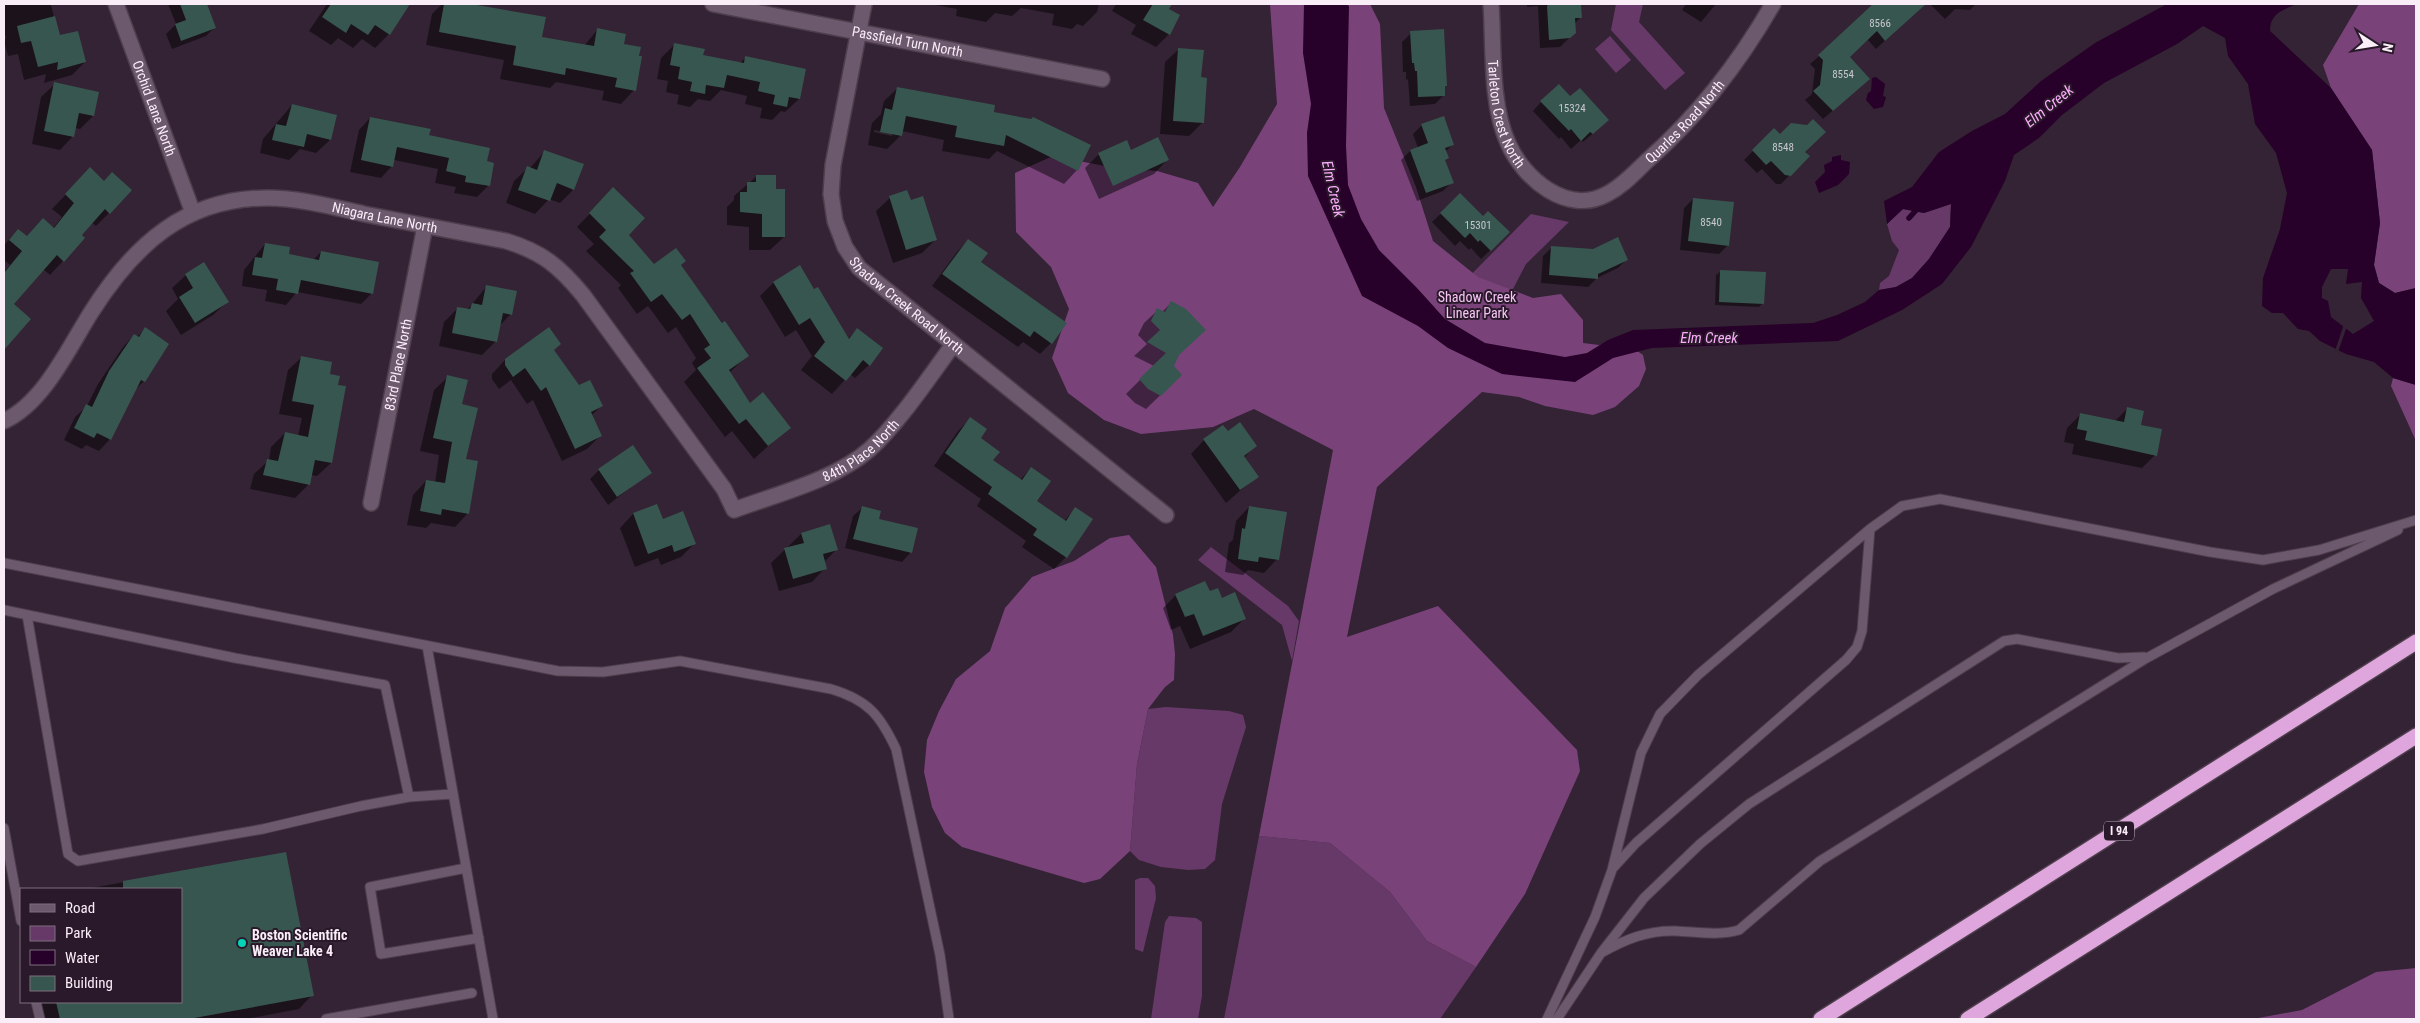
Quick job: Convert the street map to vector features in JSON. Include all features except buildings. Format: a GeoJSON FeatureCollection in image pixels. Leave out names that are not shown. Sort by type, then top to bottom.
{"type":"FeatureCollection","features":[{"type":"Feature","properties":{"kind":"highway","name":"I 94"},"geometry":{"type":"LineString","coordinates":[[1821,1019],[2416,642]]}},
{"type":"Feature","properties":{"kind":"highway"},"geometry":{"type":"LineString","coordinates":[[1968,1019],[2416,736]]}},
{"type":"Feature","properties":{"kind":"street","name":"Orchid Lane North"},"geometry":{"type":"LineString","coordinates":[[116,4],[193,213]]}},
{"type":"Feature","properties":{"kind":"street","name":"Passfield Turn North"},"geometry":{"type":"LineString","coordinates":[[713,4],[1102,79]]}},
{"type":"Feature","properties":{"kind":"street","name":"Shadow Creek Road North"},"geometry":{"type":"LineString","coordinates":[[864,4],[860,33],[833,164],[831,194],[835,221],[844,247],[859,268],[1166,515]]}},
{"type":"Feature","properties":{"kind":"street","name":"Tarleton Crest North"},"geometry":{"type":"LineString","coordinates":[[1491,4],[1496,89],[1500,116],[1507,142],[1517,160],[1541,187],[1567,198]]}},
{"type":"Feature","properties":{"kind":"street","name":"Quarles Road North"},"geometry":{"type":"LineString","coordinates":[[1567,198],[1584,200],[1606,194],[1654,155],[1690,119],[1732,69],[1773,4]]}},
{"type":"Feature","properties":{"kind":"street","name":"Niagara Lane North"},"geometry":{"type":"LineString","coordinates":[[4,421],[24,409],[40,391],[112,280],[139,250],[166,227],[215,204],[245,198],[304,201],[506,241],[528,248],[547,258],[584,295],[716,477],[734,510]]}},
{"type":"Feature","properties":{"kind":"street","name":"83rd Place North"},"geometry":{"type":"LineString","coordinates":[[371,503],[425,226]]}},
{"type":"Feature","properties":{"kind":"street","name":"84th Place North"},"geometry":{"type":"LineString","coordinates":[[734,510],[826,476],[870,450],[888,430],[953,345]]}},
{"type":"Feature","properties":{"kind":"lane"},"geometry":{"type":"LineString","coordinates":[[1547,1019],[1595,917],[1612,870],[1641,753],[1660,714],[1698,675],[1870,529],[1902,506],[1940,499],[2210,552],[2263,560],[2319,550],[2416,521]]}},
{"type":"Feature","properties":{"kind":"lane"},"geometry":{"type":"LineString","coordinates":[[1602,952],[1624,940],[1644,934],[1674,931],[1724,934],[1739,930],[1820,861],[2149,656],[2220,616],[2325,563],[2416,521]]}},
{"type":"Feature","properties":{"kind":"lane"},"geometry":{"type":"LineString","coordinates":[[1612,870],[1636,843],[1846,660],[1856,647],[1862,631],[1870,529]]}},
{"type":"Feature","properties":{"kind":"lane"},"geometry":{"type":"LineString","coordinates":[[4,563],[558,672],[602,672],[680,661],[831,689],[854,696],[883,722],[896,749],[940,955],[950,1019]]}},
{"type":"Feature","properties":{"kind":"lane"},"geometry":{"type":"LineString","coordinates":[[4,610],[235,658],[385,685],[409,797]]}},
{"type":"Feature","properties":{"kind":"lane"},"geometry":{"type":"LineString","coordinates":[[27,615],[68,854],[78,861],[264,829],[361,806],[409,797],[452,794]]}},
{"type":"Feature","properties":{"kind":"lane"},"geometry":{"type":"LineString","coordinates":[[1557,1019],[1602,952],[1644,898],[1670,871],[1749,804],[2004,641],[2017,639],[2044,642],[2118,658],[2131,659],[2149,656]]}},
{"type":"Feature","properties":{"kind":"lane"},"geometry":{"type":"LineString","coordinates":[[427,646],[493,1019]]}},
{"type":"Feature","properties":{"kind":"lane"},"geometry":{"type":"LineString","coordinates":[[4,828],[20,916]]}},
{"type":"Feature","properties":{"kind":"lane"},"geometry":{"type":"LineString","coordinates":[[466,868],[370,887],[381,954],[479,938]]}},
{"type":"Feature","properties":{"kind":"lane"},"geometry":{"type":"LineString","coordinates":[[326,1019],[472,992]]}},
{"type":"Feature","properties":{"kind":"lane"},"geometry":{"type":"LineString","coordinates":[[36,1003],[37,1019]]}},
{"type":"Feature","properties":{"kind":"green space"},"geometry":{"type":"Polygon","coordinates":[[[1270,4],[1370,4],[1380,24],[1384,108],[1416,187],[1433,241],[1478,277],[1533,298],[1561,294],[1583,320],[1583,343],[1599,345],[1622,340],[1643,355],[1646,369],[1639,386],[1615,407],[1593,415],[1545,406],[1519,397],[1482,392],[1377,487],[1347,637],[1438,606],[1577,750],[1580,771],[1525,894],[1476,967],[1427,941],[1390,892],[1330,843],[1259,836],[1333,450],[1254,409],[1213,427],[1141,434],[1104,420],[1068,393],[1052,358],[1069,309],[1051,267],[1016,232],[1015,173],[1053,156],[1115,168],[1157,171],[1198,183],[1213,207],[1240,167],[1277,104],[1270,4]]]}},
{"type":"Feature","properties":{"kind":"green space"},"geometry":{"type":"Polygon","coordinates":[[[1616,4],[1643,4],[1639,22],[1685,73],[1665,90],[1611,30],[1616,4]]]}},
{"type":"Feature","properties":{"kind":"green space"},"geometry":{"type":"Polygon","coordinates":[[[2359,4],[2416,4],[2416,288],[2395,293],[2379,283],[2374,265],[2380,223],[2372,150],[2331,88],[2323,65],[2359,4]]]}},
{"type":"Feature","properties":{"kind":"green space"},"geometry":{"type":"Polygon","coordinates":[[[1610,36],[1631,60],[1616,73],[1595,49],[1610,36]]]}},
{"type":"Feature","properties":{"kind":"green space"},"geometry":{"type":"Polygon","coordinates":[[[1951,204],[1950,227],[1929,259],[1912,278],[1896,287],[1879,290],[1880,283],[1889,276],[1899,250],[1892,241],[1887,224],[1903,209],[1924,213],[1951,204]]]}},
{"type":"Feature","properties":{"kind":"green space","name":"Shadow Creek Linear Park"},"geometry":{"type":"Polygon","coordinates":[[[1531,214],[1569,222],[1526,264],[1485,343],[1438,308],[1531,214]]]}},
{"type":"Feature","properties":{"kind":"green space"},"geometry":{"type":"Polygon","coordinates":[[[2393,378],[2416,385],[2416,441],[2391,386],[2393,378]]]}},
{"type":"Feature","properties":{"kind":"green space"},"geometry":{"type":"Polygon","coordinates":[[[1129,535],[1156,567],[1173,635],[1175,654],[1174,680],[1165,687],[1148,709],[1137,764],[1130,851],[1100,879],[1084,883],[962,847],[945,833],[932,807],[924,772],[927,740],[939,711],[956,679],[990,651],[1005,608],[1032,577],[1074,561],[1110,538],[1129,535]]]}},
{"type":"Feature","properties":{"kind":"green space"},"geometry":{"type":"Polygon","coordinates":[[[1211,547],[1288,606],[1299,621],[1292,661],[1282,625],[1198,560],[1211,547]]]}},
{"type":"Feature","properties":{"kind":"green space"},"geometry":{"type":"Polygon","coordinates":[[[1166,707],[1229,711],[1243,715],[1246,727],[1222,804],[1215,860],[1205,869],[1188,870],[1161,867],[1139,860],[1130,851],[1137,764],[1148,709],[1166,707]]]}},
{"type":"Feature","properties":{"kind":"green space"},"geometry":{"type":"Polygon","coordinates":[[[1259,836],[1330,843],[1390,892],[1427,941],[1476,967],[1440,1019],[1224,1019],[1259,836]]]}},
{"type":"Feature","properties":{"kind":"green space"},"geometry":{"type":"Polygon","coordinates":[[[1148,878],[1155,886],[1156,898],[1143,952],[1135,949],[1135,880],[1148,878]]]}},
{"type":"Feature","properties":{"kind":"green space"},"geometry":{"type":"Polygon","coordinates":[[[1169,916],[1196,918],[1202,922],[1202,996],[1198,1019],[1151,1019],[1165,922],[1169,916]]]}},
{"type":"Feature","properties":{"kind":"green space"},"geometry":{"type":"Polygon","coordinates":[[[2416,968],[2416,1019],[2253,1019],[2302,1010],[2376,972],[2416,968]]]}},
{"type":"Feature","properties":{"kind":"water","name":"Elm Creek"},"geometry":{"type":"Polygon","coordinates":[[[1304,4],[1346,4],[1349,6],[1346,146],[1348,185],[1361,219],[1379,250],[1445,319],[1485,343],[1565,357],[1587,353],[1608,340],[1633,330],[1813,323],[1837,315],[1865,302],[1879,290],[1896,287],[1912,278],[1929,259],[1950,227],[1951,204],[1924,213],[1903,209],[1887,224],[1884,201],[1912,187],[1939,152],[1972,131],[2005,114],[2041,81],[2095,43],[2167,4],[2297,4],[2282,10],[2275,16],[2272,20],[2270,31],[2331,88],[2372,150],[2380,223],[2374,265],[2379,283],[2395,293],[2416,288],[2416,385],[2393,378],[2374,362],[2346,354],[2320,341],[2309,331],[2298,329],[2283,313],[2272,313],[2262,306],[2263,278],[2280,229],[2287,193],[2276,153],[2255,124],[2248,84],[2228,56],[2225,38],[2203,26],[2177,44],[2104,83],[2062,115],[2039,138],[2014,155],[2005,181],[1971,247],[1942,284],[1902,310],[1838,341],[1652,348],[1613,358],[1575,382],[1502,374],[1448,348],[1418,326],[1362,296],[1308,176],[1307,133],[1311,104],[1303,53],[1304,4]],[[2331,269],[2322,287],[2322,298],[2328,301],[2331,317],[2353,334],[2374,321],[2361,298],[2362,282],[2346,284],[2348,269],[2331,269]]]}},
{"type":"Feature","properties":{"kind":"water"},"geometry":{"type":"Polygon","coordinates":[[[1876,77],[1885,84],[1883,96],[1886,97],[1883,107],[1874,109],[1866,100],[1868,93],[1871,91],[1872,78],[1876,77]]]}},
{"type":"Feature","properties":{"kind":"water"},"geometry":{"type":"Polygon","coordinates":[[[1841,155],[1841,160],[1850,162],[1849,174],[1838,185],[1819,193],[1815,182],[1825,172],[1824,165],[1832,161],[1832,157],[1841,155]]]}},
{"type":"Feature","properties":{"kind":"pier"},"geometry":{"type":"Polygon","coordinates":[[[2344,324],[2347,326],[2338,352],[2335,351],[2344,324]]]}},
{"type":"Feature","properties":{"kind":"waterway"},"geometry":{"type":"LineString","coordinates":[[1909,218],[1919,207]]}},
{"type":"Feature","properties":{"kind":"place","name":"Boston Scientific Weaver Lake 4"},"geometry":{"type":"Point","coordinates":[242,943]}}]}
